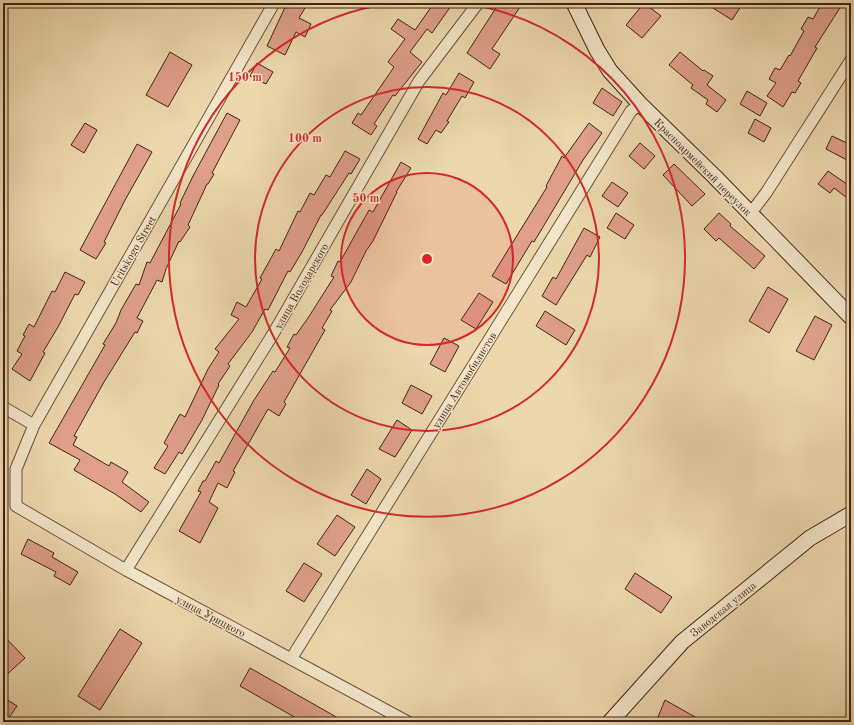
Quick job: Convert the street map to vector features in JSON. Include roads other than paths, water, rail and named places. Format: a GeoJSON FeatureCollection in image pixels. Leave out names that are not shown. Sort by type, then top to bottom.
{"type":"FeatureCollection","features":[{"type":"Feature","properties":{"kind":"street","name":"Uritskogo Street"},"geometry":{"type":"LineString","coordinates":[[34,425],[274,3]]}},
{"type":"Feature","properties":{"kind":"street","name":"улица Володарского"},"geometry":{"type":"LineString","coordinates":[[126,570],[273,334],[419,81],[478,3]]}},
{"type":"Feature","properties":{"kind":"street","name":"Красноармейский переулок"},"geometry":{"type":"LineString","coordinates":[[574,3],[597,50],[610,71],[640,104],[851,317]]}},
{"type":"Feature","properties":{"kind":"street"},"geometry":{"type":"LineString","coordinates":[[750,214],[766,192],[851,60]]}},
{"type":"Feature","properties":{"kind":"street","name":"улица Автомобилистов"},"geometry":{"type":"LineString","coordinates":[[291,659],[630,111],[640,104]]}},
{"type":"Feature","properties":{"kind":"street"},"geometry":{"type":"LineString","coordinates":[[3,407],[34,425]]}},
{"type":"Feature","properties":{"kind":"street","name":"улица Урицкого"},"geometry":{"type":"LineString","coordinates":[[34,425],[16,468],[16,506],[126,570],[408,722]]}},
{"type":"Feature","properties":{"kind":"street","name":"Заводская улица"},"geometry":{"type":"LineString","coordinates":[[610,722],[682,642],[810,538],[851,514]]}}]}
